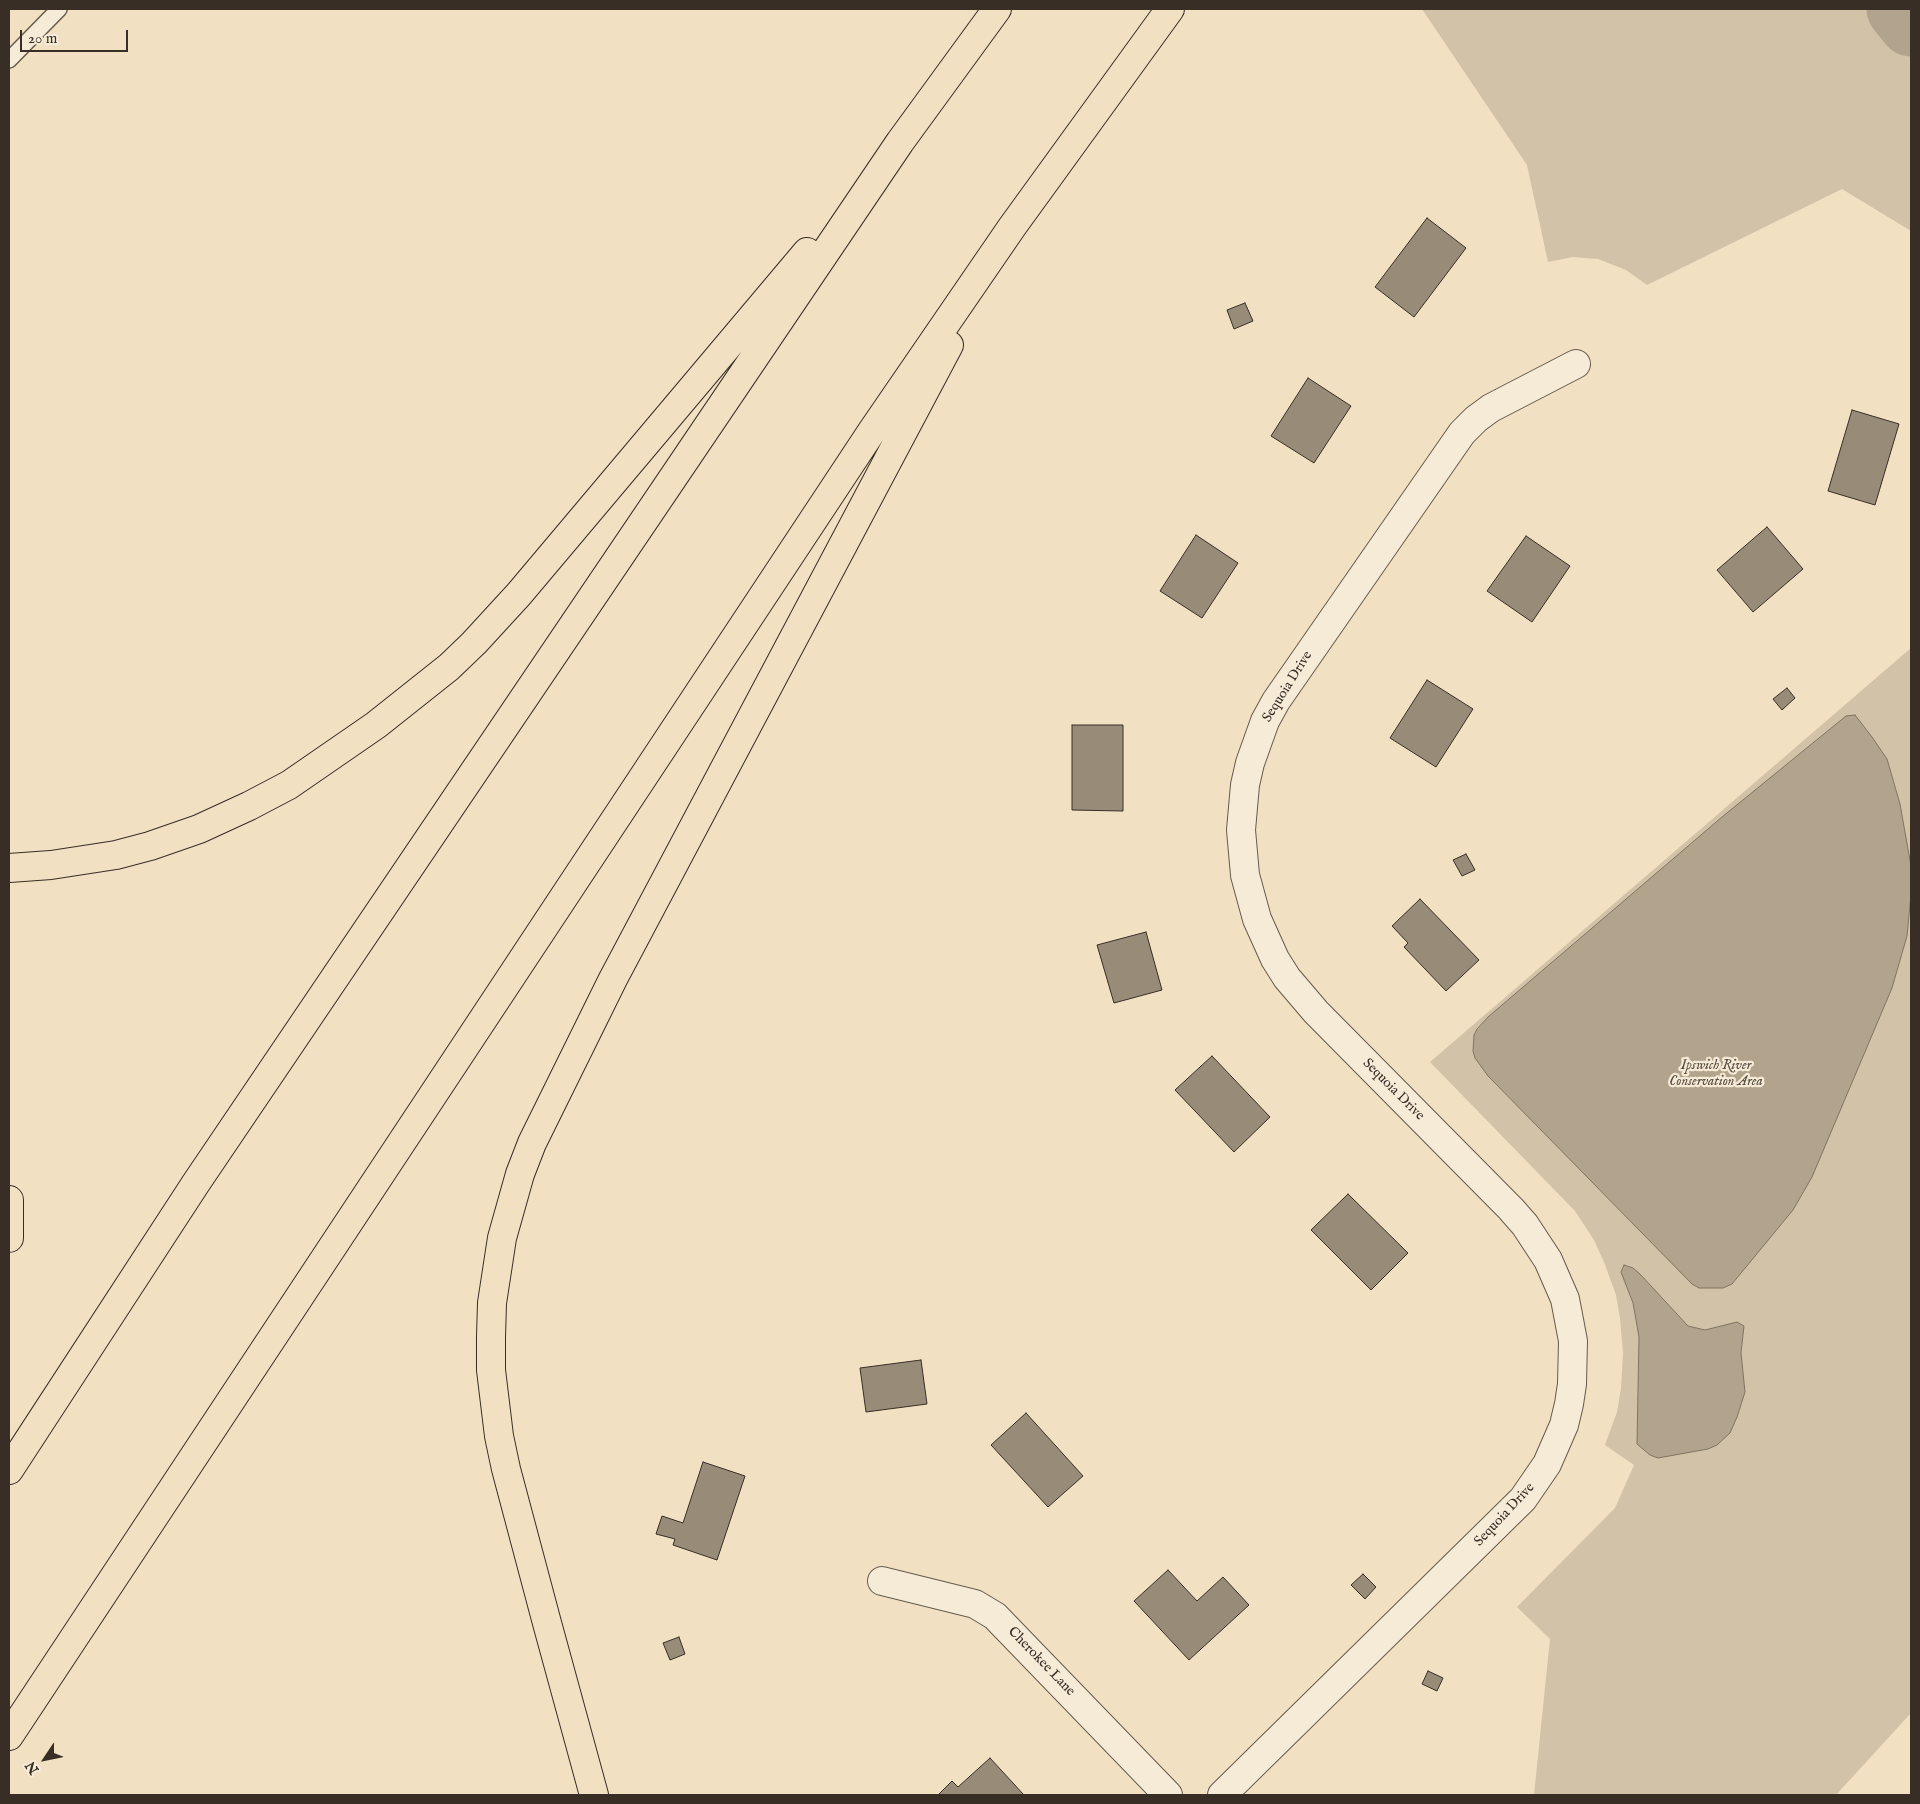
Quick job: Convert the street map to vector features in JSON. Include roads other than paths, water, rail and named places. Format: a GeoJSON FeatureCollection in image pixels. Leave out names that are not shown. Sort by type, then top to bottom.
{"type":"FeatureCollection","features":[{"type":"Feature","properties":{"kind":"highway"},"geometry":{"type":"LineString","coordinates":[[9,1470],[196,1183],[900,142],[997,9]]}},
{"type":"Feature","properties":{"kind":"highway"},"geometry":{"type":"LineString","coordinates":[[9,1736],[872,431],[1012,227],[1170,9]]}},
{"type":"Feature","properties":{"kind":"highway"},"geometry":{"type":"LineString","coordinates":[[9,868],[51,865],[116,855],[175,838],[215,823],[288,785],[376,726],[424,688],[474,643],[519,594],[900,142]]}},
{"type":"Feature","properties":{"kind":"highway"},"geometry":{"type":"LineString","coordinates":[[594,1795],[506,1469],[494,1403],[491,1370],[492,1304],[499,1254],[510,1206],[532,1143],[613,979],[1012,227]]}},
{"type":"Feature","properties":{"kind":"highway"},"geometry":{"type":"LineString","coordinates":[[9,1200],[9,1238]]}},
{"type":"Feature","properties":{"kind":"street","name":"Sequoia Drive"},"geometry":{"type":"LineString","coordinates":[[1222,1795],[1524,1499],[1547,1464],[1564,1425],[1572,1384],[1573,1341],[1564,1299],[1548,1260],[1525,1225],[1511,1209],[1316,1012],[1287,978],[1275,959],[1256,918],[1245,875],[1241,830],[1244,793],[1250,763],[1263,728],[1276,701],[1462,433],[1491,408],[1576,364]]}},
{"type":"Feature","properties":{"kind":"street","name":"Cherokee Lane"},"geometry":{"type":"LineString","coordinates":[[882,1581],[975,1604],[995,1616],[1168,1795]]}},
{"type":"Feature","properties":{"kind":"lane"},"geometry":{"type":"LineString","coordinates":[[9,60],[58,9]]}},
{"type":"Feature","properties":{"kind":"waterway"},"geometry":{"type":"LineString","coordinates":[[1899,9],[1911,24]]}},
{"type":"Feature","properties":{"kind":"park label","name":"Ipswich River Conservation Area"},"geometry":{"type":"Point","coordinates":[1716,1074]}}]}
